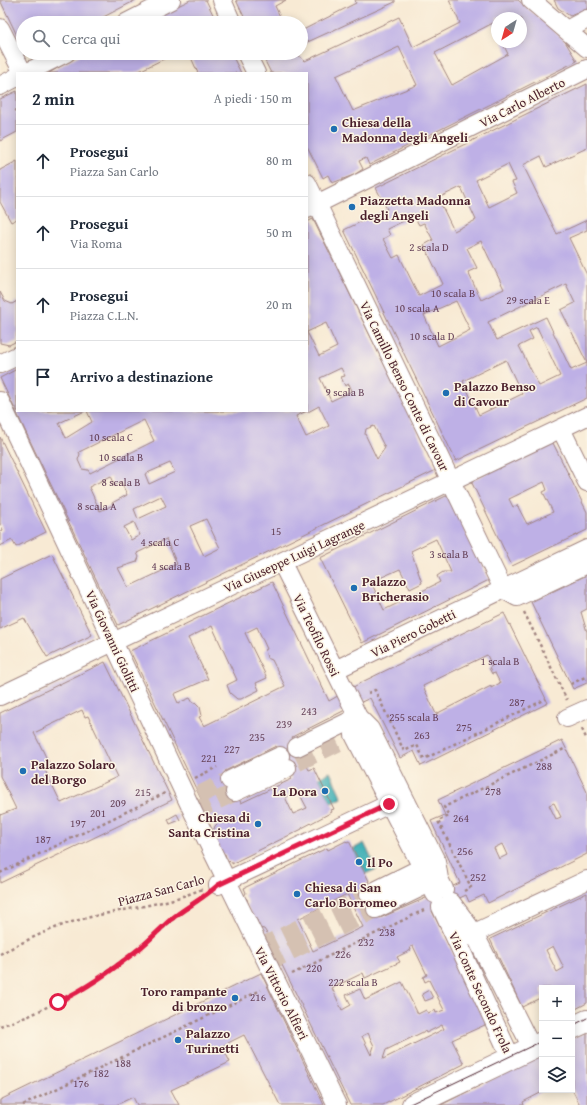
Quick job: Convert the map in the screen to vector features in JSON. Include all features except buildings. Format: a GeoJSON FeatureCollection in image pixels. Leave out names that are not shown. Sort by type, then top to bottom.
{"type":"FeatureCollection","features":[{"type":"Feature","properties":{"kind":"street"},"geometry":{"type":"LineString","coordinates":[[140,16],[171,0]]}},
{"type":"Feature","properties":{"kind":"street"},"geometry":{"type":"LineString","coordinates":[[222,0],[229,16]]}},
{"type":"Feature","properties":{"kind":"street"},"geometry":{"type":"LineString","coordinates":[[534,2],[587,48]]}},
{"type":"Feature","properties":{"kind":"street"},"geometry":{"type":"LineString","coordinates":[[567,30],[587,19]]}},
{"type":"Feature","properties":{"kind":"street"},"geometry":{"type":"LineString","coordinates":[[0,28],[16,57]]}},
{"type":"Feature","properties":{"kind":"street"},"geometry":{"type":"LineString","coordinates":[[18,60],[24,72]]}},
{"type":"Feature","properties":{"kind":"street"},"geometry":{"type":"LineString","coordinates":[[27,72],[52,60]]}},
{"type":"Feature","properties":{"kind":"street"},"geometry":{"type":"LineString","coordinates":[[250,60],[256,72]]}},
{"type":"Feature","properties":{"kind":"street","name":"Via Carlo Alberto"},"geometry":{"type":"LineString","coordinates":[[312,207],[587,70]]}},
{"type":"Feature","properties":{"kind":"street"},"geometry":{"type":"LineString","coordinates":[[0,86],[16,78]]}},
{"type":"Feature","properties":{"kind":"street","name":"Via Camillo Benso Conte di Cavour"},"geometry":{"type":"LineString","coordinates":[[308,188],[312,207],[451,481],[497,592]]}},
{"type":"Feature","properties":{"kind":"street"},"geometry":{"type":"LineString","coordinates":[[0,364],[16,356]]}},
{"type":"Feature","properties":{"kind":"street","name":"Via Giovanni Giolitti"},"geometry":{"type":"LineString","coordinates":[[0,401],[114,641],[196,803],[222,883]]}},
{"type":"Feature","properties":{"kind":"street","name":"Via Giuseppe Luigi Lagrange"},"geometry":{"type":"LineString","coordinates":[[0,696],[282,563],[587,416]]}},
{"type":"Feature","properties":{"kind":"street"},"geometry":{"type":"LineString","coordinates":[[561,429],[584,474]]}},
{"type":"Feature","properties":{"kind":"street","name":"Via Piero Gobetti"},"geometry":{"type":"LineString","coordinates":[[335,670],[587,549]]}},
{"type":"Feature","properties":{"kind":"street","name":"Via Teofilo Rossi"},"geometry":{"type":"LineString","coordinates":[[282,563],[355,712],[370,729],[429,864]]}},
{"type":"Feature","properties":{"kind":"street"},"geometry":{"type":"LineString","coordinates":[[497,592],[517,597],[587,564]]}},
{"type":"Feature","properties":{"kind":"street"},"geometry":{"type":"LineString","coordinates":[[567,718],[587,709]]}},
{"type":"Feature","properties":{"kind":"street"},"geometry":{"type":"LineString","coordinates":[[297,747],[355,712]]}},
{"type":"Feature","properties":{"kind":"street"},"geometry":{"type":"LineString","coordinates":[[355,712],[354,735],[389,804],[429,864],[442,894],[372,901],[429,864]]}},
{"type":"Feature","properties":{"kind":"street"},"geometry":{"type":"LineString","coordinates":[[233,786],[284,762]]}},
{"type":"Feature","properties":{"kind":"street"},"geometry":{"type":"LineString","coordinates":[[222,883],[389,804]]}},
{"type":"Feature","properties":{"kind":"street"},"geometry":{"type":"LineString","coordinates":[[453,933],[474,933],[587,880]]}},
{"type":"Feature","properties":{"kind":"street","name":"Via Vittorio Alfieri"},"geometry":{"type":"LineString","coordinates":[[222,883],[269,952],[284,996],[337,1105]]}},
{"type":"Feature","properties":{"kind":"street","name":"Via Conte Secondo Frola"},"geometry":{"type":"LineString","coordinates":[[442,894],[474,933],[537,1045]]}},
{"type":"Feature","properties":{"kind":"street","name":"Via Conte Secondo Frola"},"geometry":{"type":"LineString","coordinates":[[442,894],[453,933],[512,1058]]}},
{"type":"Feature","properties":{"kind":"street"},"geometry":{"type":"LineString","coordinates":[[575,1026],[587,1020]]}},
{"type":"Feature","properties":{"kind":"street"},"geometry":{"type":"LineString","coordinates":[[413,1105],[537,1045]]}},
{"type":"Feature","properties":{"kind":"path"},"geometry":{"type":"LineString","coordinates":[[571,684],[587,676]]}},
{"type":"Feature","properties":{"kind":"path"},"geometry":{"type":"LineString","coordinates":[[557,678],[563,691]]}},
{"type":"Feature","properties":{"kind":"path"},"geometry":{"type":"LineString","coordinates":[[368,694],[376,690],[404,751],[417,745],[424,759],[546,699]]}},
{"type":"Feature","properties":{"kind":"path"},"geometry":{"type":"LineString","coordinates":[[288,976],[442,894],[471,887],[438,821],[449,816],[444,806],[566,748]]}},
{"type":"Feature","properties":{"kind":"path"},"geometry":{"type":"LineString","coordinates":[[0,873],[168,792]]}},
{"type":"Feature","properties":{"kind":"path","name":"Piazza San Carlo"},"geometry":{"type":"LineString","coordinates":[[0,954],[26,940],[73,922],[181,898],[204,888],[222,883]]}},
{"type":"Feature","properties":{"kind":"path","name":"Piazza San Carlo"},"geometry":{"type":"LineString","coordinates":[[0,1026],[29,1016],[96,981],[140,948],[181,912],[208,895],[222,883]]}},
{"type":"Feature","properties":{"kind":"path"},"geometry":{"type":"LineString","coordinates":[[23,1105],[267,987]]}},
{"type":"Feature","properties":{"kind":"water"},"geometry":{"type":"Polygon","coordinates":[[[330,772],[342,798],[331,803],[319,778],[330,772]]]}},
{"type":"Feature","properties":{"kind":"water"},"geometry":{"type":"Polygon","coordinates":[[[364,843],[377,869],[365,874],[353,849],[364,843]]]}},
{"type":"Feature","properties":{"kind":"tunnel"},"geometry":{"type":"LineString","coordinates":[[273,774],[354,735]]}},
{"type":"Feature","properties":{"kind":"tunnel"},"geometry":{"type":"LineString","coordinates":[[199,795],[230,780]]}},
{"type":"Feature","properties":{"kind":"tunnel"},"geometry":{"type":"LineString","coordinates":[[193,812],[248,786]]}},
{"type":"Feature","properties":{"kind":"tunnel"},"geometry":{"type":"LineString","coordinates":[[259,948],[369,894]]}},
{"type":"Feature","properties":{"kind":"tunnel"},"geometry":{"type":"LineString","coordinates":[[266,963],[376,909]]}},
{"type":"Feature","properties":{"kind":"tram line"},"geometry":{"type":"LineString","coordinates":[[575,1024],[587,1018]]}},
{"type":"Feature","properties":{"kind":"tram line"},"geometry":{"type":"LineString","coordinates":[[408,1105],[539,1042]]}},
{"type":"Feature","properties":{"kind":"place","name":"Chiesa della Madonna degli Angeli"},"geometry":{"type":"Point","coordinates":[334,129]}},
{"type":"Feature","properties":{"kind":"place","name":"Piazzetta Madonna degli Angeli"},"geometry":{"type":"Point","coordinates":[352,207]}},
{"type":"Feature","properties":{"kind":"place","name":"Palazzo Benso di Cavour"},"geometry":{"type":"Point","coordinates":[446,393]}},
{"type":"Feature","properties":{"kind":"place","name":"Palazzo Bricherasio"},"geometry":{"type":"Point","coordinates":[354,588]}},
{"type":"Feature","properties":{"kind":"place","name":"Palazzo Solaro del Borgo"},"geometry":{"type":"Point","coordinates":[23,771]}},
{"type":"Feature","properties":{"kind":"place","name":"La Dora"},"geometry":{"type":"Point","coordinates":[325,791]}},
{"type":"Feature","properties":{"kind":"place","name":"Chiesa di Santa Cristina"},"geometry":{"type":"Point","coordinates":[258,824]}},
{"type":"Feature","properties":{"kind":"place","name":"Il Po"},"geometry":{"type":"Point","coordinates":[359,862]}},
{"type":"Feature","properties":{"kind":"place","name":"Chiesa di San Carlo Borromeo"},"geometry":{"type":"Point","coordinates":[297,894]}},
{"type":"Feature","properties":{"kind":"place","name":"Toro rampante di bronzo"},"geometry":{"type":"Point","coordinates":[235,998]}},
{"type":"Feature","properties":{"kind":"place","name":"Palazzo Turinetti"},"geometry":{"type":"Point","coordinates":[178,1040]}},
{"type":"Feature","properties":{"kind":"route"},"geometry":{"type":"LineString","coordinates":[[58,1002],[73,995],[112,970],[140,948],[168,922],[208,895],[218,885],[389,804]]}}]}
